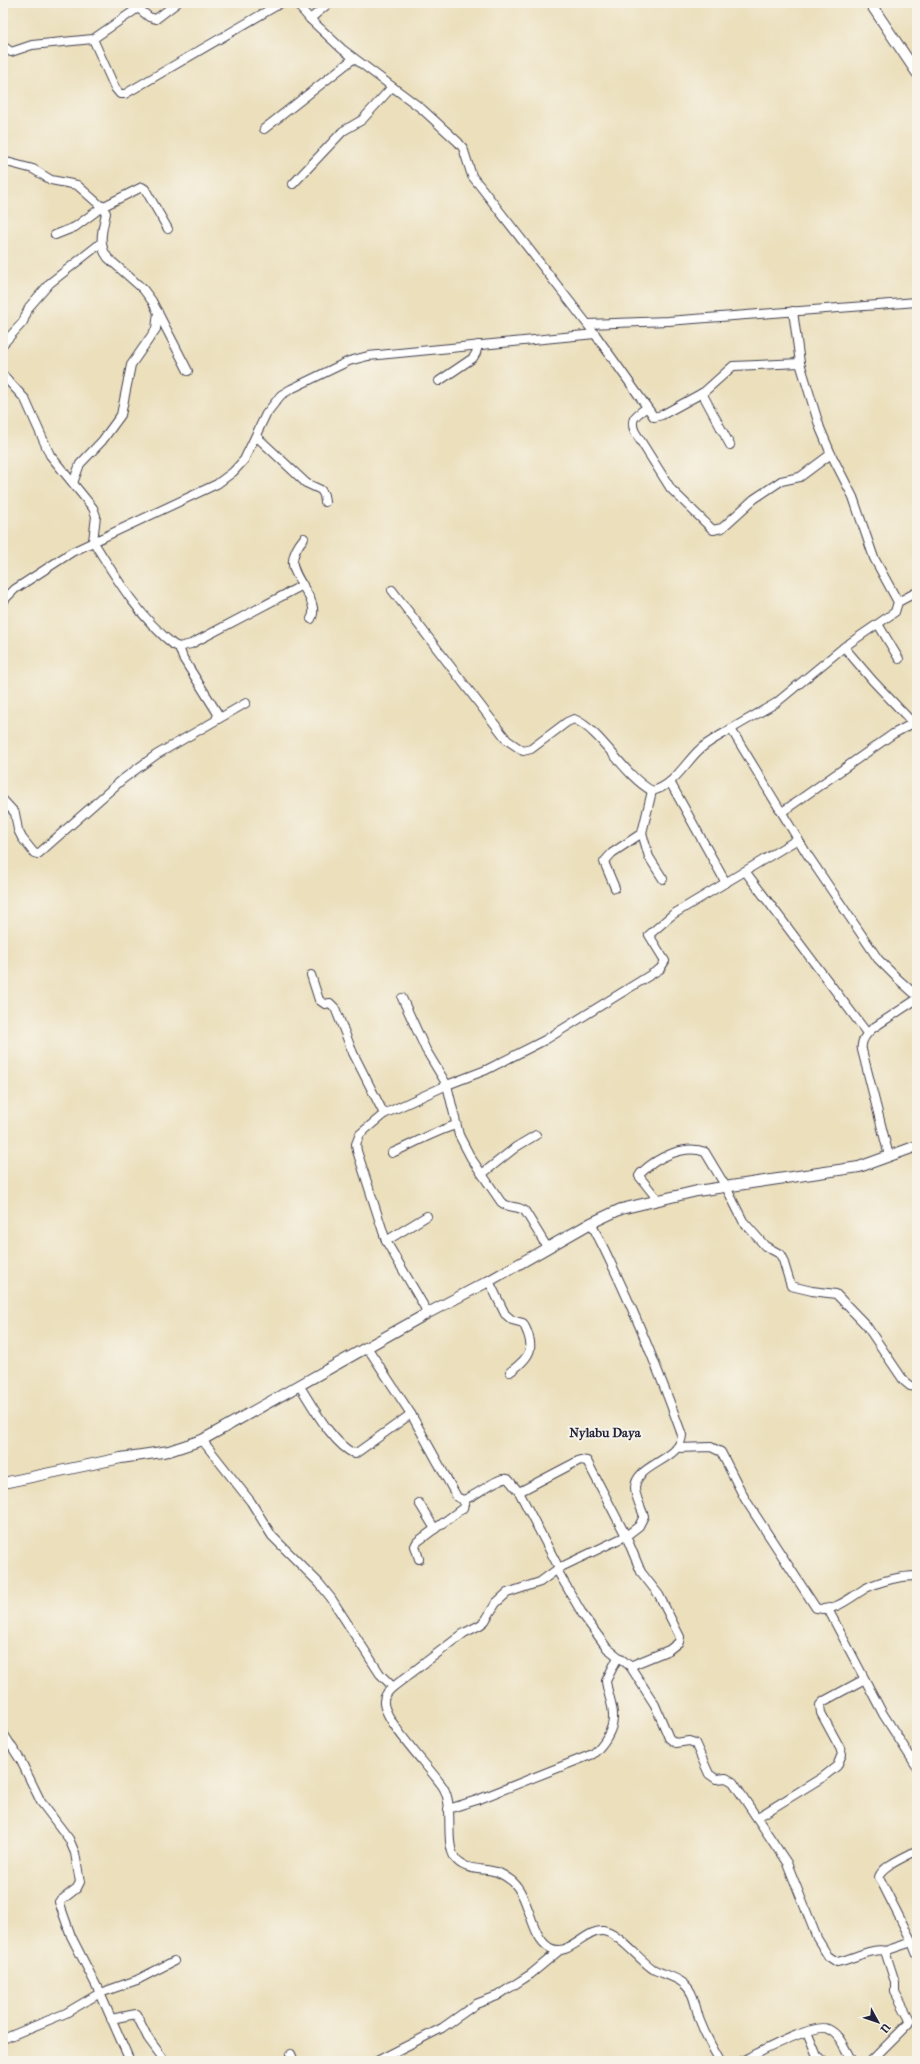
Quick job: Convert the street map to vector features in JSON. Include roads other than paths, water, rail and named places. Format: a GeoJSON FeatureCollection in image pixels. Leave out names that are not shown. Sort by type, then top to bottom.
{"type":"FeatureCollection","features":[{"type":"Feature","properties":{"kind":"street"},"geometry":{"type":"LineString","coordinates":[[3,46],[11,52],[32,46],[93,39],[134,7],[140,8],[150,17],[156,19],[177,3]]}},
{"type":"Feature","properties":{"kind":"street"},"geometry":{"type":"LineString","coordinates":[[93,39],[115,88],[120,94],[125,94],[281,3]]}},
{"type":"Feature","properties":{"kind":"street"},"geometry":{"type":"LineString","coordinates":[[296,3],[310,19],[353,59],[422,109],[463,148],[472,176],[588,324],[651,415],[658,417],[702,393],[733,366],[800,363]]}},
{"type":"Feature","properties":{"kind":"street"},"geometry":{"type":"LineString","coordinates":[[310,19],[329,3]]}},
{"type":"Feature","properties":{"kind":"street"},"geometry":{"type":"LineString","coordinates":[[870,3],[917,73]]}},
{"type":"Feature","properties":{"kind":"street"},"geometry":{"type":"LineString","coordinates":[[264,129],[353,59]]}},
{"type":"Feature","properties":{"kind":"street"},"geometry":{"type":"LineString","coordinates":[[294,184],[343,131],[362,120],[392,87]]}},
{"type":"Feature","properties":{"kind":"street"},"geometry":{"type":"LineString","coordinates":[[3,160],[33,169],[51,180],[77,185],[102,207],[106,213],[101,243],[106,255],[143,289],[152,301],[188,371]]}},
{"type":"Feature","properties":{"kind":"street"},"geometry":{"type":"LineString","coordinates":[[55,235],[75,227],[102,207],[142,187],[145,189],[168,229]]}},
{"type":"Feature","properties":{"kind":"street"},"geometry":{"type":"LineString","coordinates":[[3,344],[23,322],[29,306],[50,283],[101,243]]}},
{"type":"Feature","properties":{"kind":"street"},"geometry":{"type":"LineString","coordinates":[[588,324],[660,321],[917,302]]}},
{"type":"Feature","properties":{"kind":"street"},"geometry":{"type":"LineString","coordinates":[[392,590],[507,740],[523,751],[526,751],[567,722],[574,720],[580,722],[604,744],[642,786],[652,791],[661,789],[670,782],[698,751],[776,702],[844,647],[895,612],[898,602],[874,558],[853,497],[831,454],[820,428],[800,363],[793,311]]}},
{"type":"Feature","properties":{"kind":"street"},"geometry":{"type":"LineString","coordinates":[[74,483],[80,464],[102,441],[121,415],[131,365],[156,329],[158,312]]}},
{"type":"Feature","properties":{"kind":"street"},"geometry":{"type":"LineString","coordinates":[[3,602],[15,589],[92,541],[216,484],[233,472],[244,460],[266,414],[281,395],[349,361],[368,356],[595,334]]}},
{"type":"Feature","properties":{"kind":"street"},"geometry":{"type":"LineString","coordinates":[[438,381],[473,358],[478,345]]}},
{"type":"Feature","properties":{"kind":"street"},"geometry":{"type":"LineString","coordinates":[[3,375],[25,399],[50,455],[95,511],[92,541],[126,593],[164,638],[179,647],[191,644],[303,585]]}},
{"type":"Feature","properties":{"kind":"street"},"geometry":{"type":"LineString","coordinates":[[702,393],[730,445]]}},
{"type":"Feature","properties":{"kind":"street"},"geometry":{"type":"LineString","coordinates":[[646,408],[633,418],[631,424],[635,432],[671,489],[712,530],[722,528],[754,499],[781,481],[800,477],[831,454]]}},
{"type":"Feature","properties":{"kind":"street"},"geometry":{"type":"LineString","coordinates":[[256,436],[306,483],[321,490],[324,495],[325,502]]}},
{"type":"Feature","properties":{"kind":"street"},"geometry":{"type":"LineString","coordinates":[[304,538],[295,553],[292,562],[294,570],[303,585],[313,609],[311,619]]}},
{"type":"Feature","properties":{"kind":"street"},"geometry":{"type":"LineString","coordinates":[[898,602],[917,592]]}},
{"type":"Feature","properties":{"kind":"street"},"geometry":{"type":"LineString","coordinates":[[878,624],[899,659]]}},
{"type":"Feature","properties":{"kind":"street"},"geometry":{"type":"LineString","coordinates":[[179,647],[183,658],[218,714],[216,720]]}},
{"type":"Feature","properties":{"kind":"street"},"geometry":{"type":"LineString","coordinates":[[782,812],[893,734],[915,722],[873,681],[844,647]]}},
{"type":"Feature","properties":{"kind":"street"},"geometry":{"type":"LineString","coordinates":[[3,800],[15,813],[18,830],[22,838],[37,854],[86,814],[123,779],[145,763],[246,703]]}},
{"type":"Feature","properties":{"kind":"street"},"geometry":{"type":"LineString","coordinates":[[731,729],[798,839],[878,959],[917,999],[867,1033],[862,1043],[862,1050],[889,1156]]}},
{"type":"Feature","properties":{"kind":"street"},"geometry":{"type":"LineString","coordinates":[[670,782],[726,883]]}},
{"type":"Feature","properties":{"kind":"street"},"geometry":{"type":"LineString","coordinates":[[652,791],[642,833],[649,857],[663,879]]}},
{"type":"Feature","properties":{"kind":"street"},"geometry":{"type":"LineString","coordinates":[[615,888],[604,862],[612,853],[642,833]]}},
{"type":"Feature","properties":{"kind":"street"},"geometry":{"type":"LineString","coordinates":[[428,1312],[386,1241],[356,1144],[360,1134],[384,1114],[447,1085],[486,1070],[545,1040],[660,968],[665,962],[664,958],[649,934],[672,915],[798,839]]}},
{"type":"Feature","properties":{"kind":"street"},"geometry":{"type":"LineString","coordinates":[[745,871],[867,1033]]}},
{"type":"Feature","properties":{"kind":"street"},"geometry":{"type":"LineString","coordinates":[[311,975],[319,1000],[325,1004],[330,1003],[335,1008],[353,1053],[384,1114]]}},
{"type":"Feature","properties":{"kind":"street"},"geometry":{"type":"LineString","coordinates":[[402,998],[426,1050],[447,1085],[456,1125],[471,1158],[501,1202],[507,1207],[520,1207],[526,1211],[547,1247]]}},
{"type":"Feature","properties":{"kind":"street"},"geometry":{"type":"LineString","coordinates":[[392,1153],[419,1142],[438,1131],[456,1125]]}},
{"type":"Feature","properties":{"kind":"street"},"geometry":{"type":"LineString","coordinates":[[482,1174],[516,1147],[536,1135]]}},
{"type":"Feature","properties":{"kind":"street"},"geometry":{"type":"LineString","coordinates":[[3,1483],[121,1458],[169,1451],[202,1440],[428,1312],[490,1281],[547,1247],[591,1223],[621,1209],[697,1191],[835,1172],[859,1167],[917,1146]]}},
{"type":"Feature","properties":{"kind":"street"},"geometry":{"type":"LineString","coordinates":[[658,1200],[642,1181],[639,1176],[641,1173],[663,1157],[690,1149],[705,1152],[726,1187],[743,1221],[765,1246],[780,1254],[791,1286],[812,1291],[836,1294],[866,1325],[904,1381],[910,1386],[917,1387]]}},
{"type":"Feature","properties":{"kind":"street"},"geometry":{"type":"LineString","coordinates":[[386,1241],[427,1216]]}},
{"type":"Feature","properties":{"kind":"street"},"geometry":{"type":"LineString","coordinates":[[560,1950],[550,1948],[541,1940],[525,1900],[513,1882],[497,1872],[460,1864],[454,1857],[444,1788],[386,1712],[384,1702],[386,1694],[394,1686],[464,1633],[485,1621],[502,1596],[540,1582],[558,1569],[626,1536],[639,1526],[644,1516],[635,1489],[637,1480],[642,1474],[677,1448],[682,1442],[682,1435],[660,1375],[618,1274],[591,1223]]}},
{"type":"Feature","properties":{"kind":"street"},"geometry":{"type":"LineString","coordinates":[[490,1281],[505,1314],[512,1320],[519,1320],[523,1323],[531,1338],[530,1348],[524,1360],[510,1372]]}},
{"type":"Feature","properties":{"kind":"street"},"geometry":{"type":"LineString","coordinates":[[367,1347],[411,1414],[457,1497],[465,1500]]}},
{"type":"Feature","properties":{"kind":"street"},"geometry":{"type":"LineString","coordinates":[[299,1385],[336,1438],[348,1451],[355,1454],[411,1414]]}},
{"type":"Feature","properties":{"kind":"street"},"geometry":{"type":"LineString","coordinates":[[202,1440],[251,1502],[272,1536],[319,1583],[331,1598],[380,1674],[394,1686]]}},
{"type":"Feature","properties":{"kind":"street"},"geometry":{"type":"LineString","coordinates":[[677,1448],[711,1447],[721,1452],[745,1499],[816,1608],[828,1609],[849,1600],[878,1583],[917,1576]]}},
{"type":"Feature","properties":{"kind":"street"},"geometry":{"type":"LineString","coordinates":[[519,1492],[580,1460],[585,1460],[626,1536],[640,1572],[659,1595],[680,1640],[669,1650],[630,1666]]}},
{"type":"Feature","properties":{"kind":"street"},"geometry":{"type":"LineString","coordinates":[[419,1559],[415,1546],[417,1542],[463,1508],[465,1500],[504,1478],[512,1482],[519,1492],[583,1615],[610,1652],[630,1666],[655,1705],[669,1738],[675,1743],[689,1741],[695,1743],[709,1774],[716,1779],[726,1778],[733,1782],[744,1800],[758,1817],[787,1863],[816,1938],[828,1956],[837,1962],[848,1960],[874,1951],[885,1951],[912,1942]]}},
{"type":"Feature","properties":{"kind":"street"},"geometry":{"type":"LineString","coordinates":[[419,1503],[435,1529]]}},
{"type":"Feature","properties":{"kind":"street"},"geometry":{"type":"LineString","coordinates":[[828,1609],[853,1655],[863,1680],[882,1714],[917,1767]]}},
{"type":"Feature","properties":{"kind":"street"},"geometry":{"type":"LineString","coordinates":[[448,1809],[477,1800],[593,1754],[601,1747],[606,1739],[613,1716],[606,1681],[618,1657]]}},
{"type":"Feature","properties":{"kind":"street"},"geometry":{"type":"LineString","coordinates":[[758,1817],[823,1777],[837,1766],[842,1754],[821,1714],[820,1705],[824,1701],[863,1680]]}},
{"type":"Feature","properties":{"kind":"street"},"geometry":{"type":"LineString","coordinates":[[3,1733],[21,1761],[38,1796],[69,1839],[75,1853],[80,1882],[77,1888],[59,1902],[71,1936],[100,1994],[127,2060]]}},
{"type":"Feature","properties":{"kind":"street"},"geometry":{"type":"LineString","coordinates":[[917,1850],[887,1866],[880,1872],[879,1877],[917,1955]]}},
{"type":"Feature","properties":{"kind":"street"},"geometry":{"type":"LineString","coordinates":[[377,2061],[442,2028],[476,2004],[498,1996],[531,1974],[560,1950],[575,1944],[596,1932],[602,1931],[614,1936],[653,1969],[683,1983],[693,1997],[700,2021],[720,2061]]}},
{"type":"Feature","properties":{"kind":"street"},"geometry":{"type":"LineString","coordinates":[[871,2061],[908,2024],[910,2020],[895,1992],[895,1982],[885,1951]]}},
{"type":"Feature","properties":{"kind":"street"},"geometry":{"type":"LineString","coordinates":[[3,2039],[66,2013],[100,1994],[137,1980],[174,1961]]}},
{"type":"Feature","properties":{"kind":"street"},"geometry":{"type":"LineString","coordinates":[[111,2019],[136,2014],[148,2038],[165,2061]]}},
{"type":"Feature","properties":{"kind":"street"},"geometry":{"type":"LineString","coordinates":[[742,2061],[785,2040],[820,2027],[830,2029],[838,2036],[852,2061]]}},
{"type":"Feature","properties":{"kind":"street"},"geometry":{"type":"LineString","coordinates":[[807,2032],[817,2056],[823,2061]]}},
{"type":"Feature","properties":{"kind":"district","name":"Nylabu Daya"},"geometry":{"type":"Point","coordinates":[605,1432]}}]}
